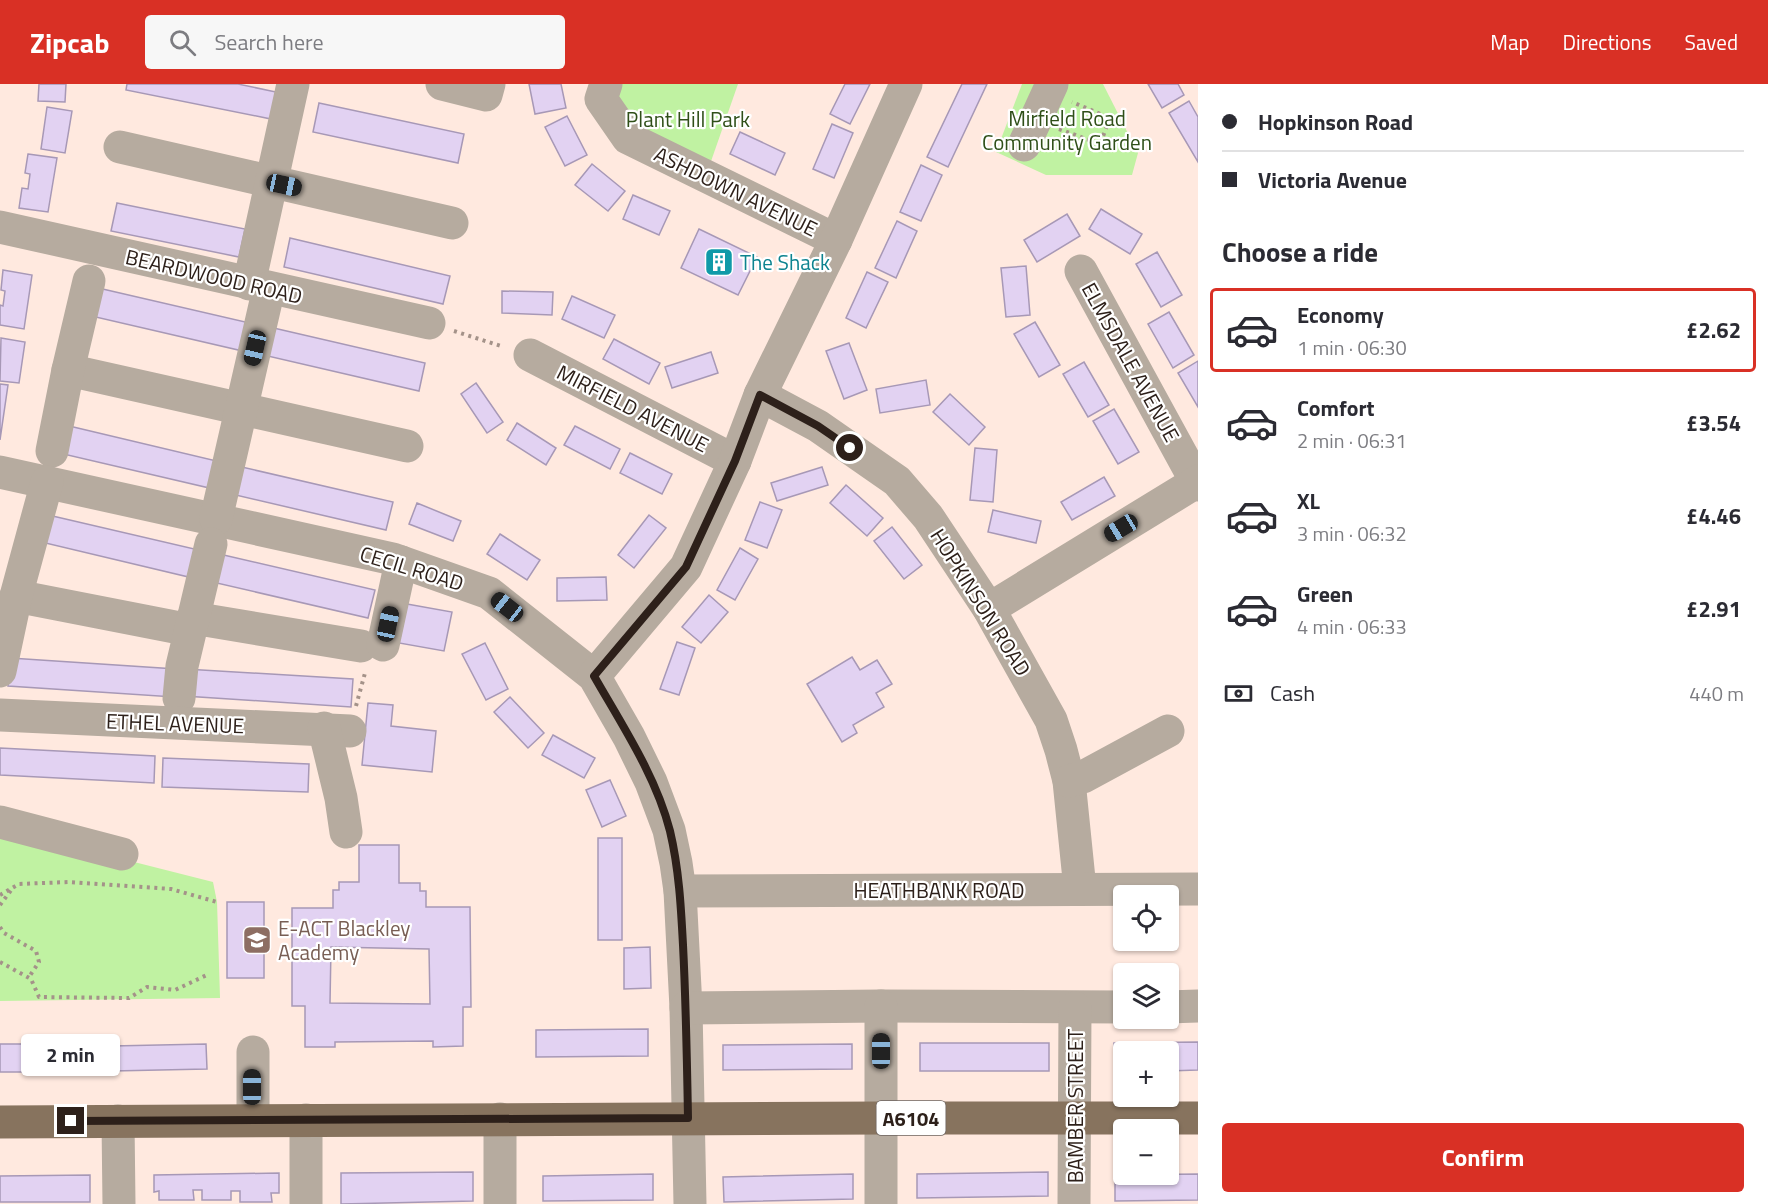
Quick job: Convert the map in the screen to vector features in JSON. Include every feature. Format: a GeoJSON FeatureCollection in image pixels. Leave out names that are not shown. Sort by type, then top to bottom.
{"type":"FeatureCollection","features":[{"type":"Feature","properties":{"kind":"main road","name":"A6104"},"geometry":{"type":"LineString","coordinates":[[0,1122],[1198,1118]]}},
{"type":"Feature","properties":{"kind":"street"},"geometry":{"type":"LineString","coordinates":[[179,698],[182,666],[242,409],[271,183],[293,84]]}},
{"type":"Feature","properties":{"kind":"street"},"geometry":{"type":"LineString","coordinates":[[442,84],[487,89]]}},
{"type":"Feature","properties":{"kind":"street","name":"ASHDOWN AVENUE"},"geometry":{"type":"LineString","coordinates":[[606,84],[601,99],[628,138],[836,240]]}},
{"type":"Feature","properties":{"kind":"street"},"geometry":{"type":"LineString","coordinates":[[594,676],[686,567],[735,461],[760,395],[836,240],[906,84]]}},
{"type":"Feature","properties":{"kind":"street"},"geometry":{"type":"LineString","coordinates":[[120,147],[452,223]]}},
{"type":"Feature","properties":{"kind":"street","name":"BEARDWOOD ROAD"},"geometry":{"type":"LineString","coordinates":[[0,227],[429,323]]}},
{"type":"Feature","properties":{"kind":"street","name":"ELMSDALE AVENUE"},"geometry":{"type":"LineString","coordinates":[[1081,271],[1197,483]]}},
{"type":"Feature","properties":{"kind":"street"},"geometry":{"type":"LineString","coordinates":[[0,671],[16,596],[50,467],[68,369],[89,281]]}},
{"type":"Feature","properties":{"kind":"street","name":"MIRFIELD AVENUE"},"geometry":{"type":"LineString","coordinates":[[530,355],[735,461]]}},
{"type":"Feature","properties":{"kind":"street"},"geometry":{"type":"LineString","coordinates":[[68,369],[406,446]]}},
{"type":"Feature","properties":{"kind":"street","name":"HOPKINSON ROAD"},"geometry":{"type":"LineString","coordinates":[[760,395],[818,426],[897,481],[928,517],[989,609],[1051,720],[1069,781],[1080,889]]}},
{"type":"Feature","properties":{"kind":"street","name":"CECIL ROAD"},"geometry":{"type":"LineString","coordinates":[[0,472],[50,467],[213,532],[402,562],[489,593],[594,676],[629,737],[661,805],[669,830],[680,891],[686,1008],[690,1204]]}},
{"type":"Feature","properties":{"kind":"street"},"geometry":{"type":"LineString","coordinates":[[989,609],[1197,483]]}},
{"type":"Feature","properties":{"kind":"street"},"geometry":{"type":"LineString","coordinates":[[16,596],[192,624],[372,646],[402,562]]}},
{"type":"Feature","properties":{"kind":"street","name":"ETHEL AVENUE"},"geometry":{"type":"LineString","coordinates":[[0,715],[337,730],[341,798],[346,832]]}},
{"type":"Feature","properties":{"kind":"street"},"geometry":{"type":"LineString","coordinates":[[1069,781],[1083,777],[1168,732]]}},
{"type":"Feature","properties":{"kind":"street"},"geometry":{"type":"LineString","coordinates":[[0,822],[122,854]]}},
{"type":"Feature","properties":{"kind":"street","name":"HEATHBANK ROAD"},"geometry":{"type":"LineString","coordinates":[[680,891],[1198,889]]}},
{"type":"Feature","properties":{"kind":"street"},"geometry":{"type":"LineString","coordinates":[[881,1006],[881,1204]]}},
{"type":"Feature","properties":{"kind":"street"},"geometry":{"type":"LineString","coordinates":[[1179,1007],[1198,1006]]}},
{"type":"Feature","properties":{"kind":"street"},"geometry":{"type":"LineString","coordinates":[[686,1008],[1113,1007]]}},
{"type":"Feature","properties":{"kind":"street","name":"BAMBER STREET"},"geometry":{"type":"LineString","coordinates":[[1074,1204],[1075,1008]]}},
{"type":"Feature","properties":{"kind":"street"},"geometry":{"type":"LineString","coordinates":[[253,1052],[253,1120]]}},
{"type":"Feature","properties":{"kind":"street"},"geometry":{"type":"LineString","coordinates":[[500,1119],[500,1204]]}},
{"type":"Feature","properties":{"kind":"street"},"geometry":{"type":"LineString","coordinates":[[306,1120],[306,1204]]}},
{"type":"Feature","properties":{"kind":"street"},"geometry":{"type":"LineString","coordinates":[[118,1121],[119,1204]]}},
{"type":"Feature","properties":{"kind":"path"},"geometry":{"type":"LineString","coordinates":[[1040,110],[1110,118],[1100,144],[1040,110]]}},
{"type":"Feature","properties":{"kind":"path"},"geometry":{"type":"LineString","coordinates":[[429,323],[530,355]]}},
{"type":"Feature","properties":{"kind":"path"},"geometry":{"type":"LineString","coordinates":[[0,895],[19,884],[68,882],[171,889],[217,902]]}},
{"type":"Feature","properties":{"kind":"path"},"geometry":{"type":"LineString","coordinates":[[0,905],[13,888]]}},
{"type":"Feature","properties":{"kind":"path"},"geometry":{"type":"LineString","coordinates":[[0,927],[4,933],[36,951],[39,962],[29,977]]}},
{"type":"Feature","properties":{"kind":"path"},"geometry":{"type":"LineString","coordinates":[[0,962],[29,977],[39,997],[129,998],[147,987],[175,990],[209,974]]}},
{"type":"Feature","properties":{"kind":"green space","name":"Plant Hill Park"},"geometry":{"type":"Polygon","coordinates":[[[622,84],[738,84],[709,167],[638,134],[617,100],[622,84]]]}},
{"type":"Feature","properties":{"kind":"green space","name":"Mirfield Road Community Garden"},"geometry":{"type":"Polygon","coordinates":[[[1022,84],[1103,84],[1138,153],[1132,175],[1046,175],[996,152],[1022,84]]]}},
{"type":"Feature","properties":{"kind":"green space"},"geometry":{"type":"Polygon","coordinates":[[[0,828],[213,882],[217,902],[220,998],[0,1001],[0,828]]]}},
{"type":"Feature","properties":{"kind":"building"},"geometry":{"type":"Polygon","coordinates":[[[39,84],[66,84],[65,102],[38,101],[39,84]]]}},
{"type":"Feature","properties":{"kind":"building"},"geometry":{"type":"Polygon","coordinates":[[[127,84],[238,84],[276,92],[271,119],[126,90],[127,84]]]}},
{"type":"Feature","properties":{"kind":"building"},"geometry":{"type":"Polygon","coordinates":[[[529,84],[561,84],[566,108],[535,114],[529,84]]]}},
{"type":"Feature","properties":{"kind":"building"},"geometry":{"type":"Polygon","coordinates":[[[845,84],[870,84],[850,124],[830,114],[845,84]]]}},
{"type":"Feature","properties":{"kind":"building"},"geometry":{"type":"Polygon","coordinates":[[[962,84],[987,84],[948,167],[927,157],[962,84]]]}},
{"type":"Feature","properties":{"kind":"building"},"geometry":{"type":"Polygon","coordinates":[[[1148,84],[1178,84],[1184,95],[1162,108],[1148,84]]]}},
{"type":"Feature","properties":{"kind":"building"},"geometry":{"type":"Polygon","coordinates":[[[1189,101],[1198,117],[1198,162],[1169,113],[1189,101]]]}},
{"type":"Feature","properties":{"kind":"building"},"geometry":{"type":"Polygon","coordinates":[[[319,103],[464,134],[458,163],[313,132],[319,103]]]}},
{"type":"Feature","properties":{"kind":"building"},"geometry":{"type":"Polygon","coordinates":[[[47,107],[72,111],[65,153],[41,149],[47,107]]]}},
{"type":"Feature","properties":{"kind":"building"},"geometry":{"type":"Polygon","coordinates":[[[567,116],[587,155],[565,166],[545,127],[567,116]]]}},
{"type":"Feature","properties":{"kind":"building"},"geometry":{"type":"Polygon","coordinates":[[[832,124],[853,133],[834,178],[813,169],[832,124]]]}},
{"type":"Feature","properties":{"kind":"building"},"geometry":{"type":"Polygon","coordinates":[[[740,132],[785,153],[775,175],[730,154],[740,132]]]}},
{"type":"Feature","properties":{"kind":"building"},"geometry":{"type":"Polygon","coordinates":[[[28,154],[57,158],[48,212],[19,208],[22,188],[28,189],[30,174],[25,173],[28,154]]]}},
{"type":"Feature","properties":{"kind":"building"},"geometry":{"type":"Polygon","coordinates":[[[592,164],[625,191],[608,211],[575,185],[592,164]]]}},
{"type":"Feature","properties":{"kind":"building"},"geometry":{"type":"Polygon","coordinates":[[[921,165],[942,175],[921,221],[900,212],[921,165]]]}},
{"type":"Feature","properties":{"kind":"building"},"geometry":{"type":"Polygon","coordinates":[[[633,195],[670,211],[659,235],[623,219],[633,195]]]}},
{"type":"Feature","properties":{"kind":"building"},"geometry":{"type":"Polygon","coordinates":[[[117,203],[245,229],[239,257],[111,231],[117,203]]]}},
{"type":"Feature","properties":{"kind":"building"},"geometry":{"type":"Polygon","coordinates":[[[1101,209],[1142,234],[1130,254],[1089,229],[1101,209]]]}},
{"type":"Feature","properties":{"kind":"building"},"geometry":{"type":"Polygon","coordinates":[[[1067,214],[1080,236],[1037,262],[1024,240],[1067,214]]]}},
{"type":"Feature","properties":{"kind":"building"},"geometry":{"type":"Polygon","coordinates":[[[897,221],[917,231],[896,278],[875,268],[897,221]]]}},
{"type":"Feature","properties":{"kind":"building","name":"The Shack"},"geometry":{"type":"Polygon","coordinates":[[[699,229],[757,257],[738,295],[681,268],[699,229]]]}},
{"type":"Feature","properties":{"kind":"building"},"geometry":{"type":"Polygon","coordinates":[[[290,238],[450,276],[443,304],[284,267],[290,238]]]}},
{"type":"Feature","properties":{"kind":"building"},"geometry":{"type":"Polygon","coordinates":[[[1157,252],[1182,295],[1161,307],[1136,264],[1157,252]]]}},
{"type":"Feature","properties":{"kind":"building"},"geometry":{"type":"Polygon","coordinates":[[[1026,266],[1030,315],[1006,317],[1001,268],[1026,266]]]}},
{"type":"Feature","properties":{"kind":"building"},"geometry":{"type":"Polygon","coordinates":[[[3,270],[32,275],[24,329],[0,325],[0,305],[3,306],[5,291],[1,290],[3,270]]]}},
{"type":"Feature","properties":{"kind":"building"},"geometry":{"type":"Polygon","coordinates":[[[867,272],[888,282],[866,328],[846,318],[867,272]]]}},
{"type":"Feature","properties":{"kind":"building"},"geometry":{"type":"Polygon","coordinates":[[[94,287],[254,324],[247,352],[87,315],[94,287]]]}},
{"type":"Feature","properties":{"kind":"building"},"geometry":{"type":"Polygon","coordinates":[[[502,291],[553,292],[552,315],[502,313],[502,291]]]}},
{"type":"Feature","properties":{"kind":"building"},"geometry":{"type":"Polygon","coordinates":[[[572,296],[615,315],[604,338],[562,319],[572,296]]]}},
{"type":"Feature","properties":{"kind":"building"},"geometry":{"type":"Polygon","coordinates":[[[1169,312],[1194,355],[1173,368],[1148,324],[1169,312]]]}},
{"type":"Feature","properties":{"kind":"building"},"geometry":{"type":"Polygon","coordinates":[[[1035,322],[1060,365],[1039,377],[1014,334],[1035,322]]]}},
{"type":"Feature","properties":{"kind":"building"},"geometry":{"type":"Polygon","coordinates":[[[265,326],[425,363],[419,391],[259,354],[265,326]]]}},
{"type":"Feature","properties":{"kind":"building"},"geometry":{"type":"Polygon","coordinates":[[[1,338],[25,342],[19,383],[0,381],[1,338]]]}},
{"type":"Feature","properties":{"kind":"building"},"geometry":{"type":"Polygon","coordinates":[[[614,339],[660,363],[649,384],[603,359],[614,339]]]}},
{"type":"Feature","properties":{"kind":"building"},"geometry":{"type":"Polygon","coordinates":[[[849,343],[867,390],[844,399],[826,351],[849,343]]]}},
{"type":"Feature","properties":{"kind":"building"},"geometry":{"type":"Polygon","coordinates":[[[711,352],[718,373],[672,388],[665,367],[711,352]]]}},
{"type":"Feature","properties":{"kind":"building"},"geometry":{"type":"Polygon","coordinates":[[[1198,361],[1198,407],[1178,373],[1198,361]]]}},
{"type":"Feature","properties":{"kind":"building"},"geometry":{"type":"Polygon","coordinates":[[[1084,362],[1109,405],[1088,417],[1063,374],[1084,362]]]}},
{"type":"Feature","properties":{"kind":"building"},"geometry":{"type":"Polygon","coordinates":[[[926,380],[930,405],[880,413],[876,389],[926,380]]]}},
{"type":"Feature","properties":{"kind":"building"},"geometry":{"type":"Polygon","coordinates":[[[476,383],[503,422],[487,433],[461,394],[476,383]]]}},
{"type":"Feature","properties":{"kind":"building"},"geometry":{"type":"Polygon","coordinates":[[[0,384],[8,385],[0,440],[0,384]]]}},
{"type":"Feature","properties":{"kind":"building"},"geometry":{"type":"Polygon","coordinates":[[[950,394],[985,427],[969,445],[933,412],[950,394]]]}},
{"type":"Feature","properties":{"kind":"building"},"geometry":{"type":"Polygon","coordinates":[[[1114,409],[1139,452],[1118,464],[1093,421],[1114,409]]]}},
{"type":"Feature","properties":{"kind":"building"},"geometry":{"type":"Polygon","coordinates":[[[517,423],[556,448],[546,465],[507,440],[517,423]]]}},
{"type":"Feature","properties":{"kind":"building"},"geometry":{"type":"Polygon","coordinates":[[[65,425],[225,463],[218,490],[59,453],[65,425]]]}},
{"type":"Feature","properties":{"kind":"building"},"geometry":{"type":"Polygon","coordinates":[[[575,426],[620,449],[610,469],[564,445],[575,426]]]}},
{"type":"Feature","properties":{"kind":"building"},"geometry":{"type":"Polygon","coordinates":[[[975,448],[997,450],[993,502],[970,500],[975,448]]]}},
{"type":"Feature","properties":{"kind":"building"},"geometry":{"type":"Polygon","coordinates":[[[630,453],[672,474],[662,494],[620,473],[630,453]]]}},
{"type":"Feature","properties":{"kind":"building"},"geometry":{"type":"Polygon","coordinates":[[[233,465],[393,502],[386,530],[227,493],[233,465]]]}},
{"type":"Feature","properties":{"kind":"building"},"geometry":{"type":"Polygon","coordinates":[[[822,467],[828,485],[777,501],[771,483],[822,467]]]}},
{"type":"Feature","properties":{"kind":"building"},"geometry":{"type":"Polygon","coordinates":[[[1104,477],[1115,496],[1072,520],[1061,502],[1104,477]]]}},
{"type":"Feature","properties":{"kind":"building"},"geometry":{"type":"Polygon","coordinates":[[[846,485],[883,518],[867,536],[830,503],[846,485]]]}},
{"type":"Feature","properties":{"kind":"building"},"geometry":{"type":"Polygon","coordinates":[[[760,502],[782,510],[767,548],[745,540],[760,502]]]}},
{"type":"Feature","properties":{"kind":"building"},"geometry":{"type":"Polygon","coordinates":[[[417,503],[461,521],[453,541],[409,524],[417,503]]]}},
{"type":"Feature","properties":{"kind":"building"},"geometry":{"type":"Polygon","coordinates":[[[993,510],[1041,521],[1036,543],[988,532],[993,510]]]}},
{"type":"Feature","properties":{"kind":"building"},"geometry":{"type":"Polygon","coordinates":[[[44,514],[203,551],[197,579],[37,541],[44,514]]]}},
{"type":"Feature","properties":{"kind":"building"},"geometry":{"type":"Polygon","coordinates":[[[649,515],[666,528],[634,568],[618,555],[649,515]]]}},
{"type":"Feature","properties":{"kind":"building"},"geometry":{"type":"Polygon","coordinates":[[[892,527],[922,565],[904,579],[874,541],[892,527]]]}},
{"type":"Feature","properties":{"kind":"building"},"geometry":{"type":"Polygon","coordinates":[[[500,534],[540,560],[527,580],[487,554],[500,534]]]}},
{"type":"Feature","properties":{"kind":"building"},"geometry":{"type":"Polygon","coordinates":[[[740,548],[758,559],[735,600],[717,590],[740,548]]]}},
{"type":"Feature","properties":{"kind":"building"},"geometry":{"type":"Polygon","coordinates":[[[215,553],[375,590],[368,618],[208,581],[215,553]]]}},
{"type":"Feature","properties":{"kind":"building"},"geometry":{"type":"Polygon","coordinates":[[[606,577],[607,600],[557,601],[557,578],[606,577]]]}},
{"type":"Feature","properties":{"kind":"building"},"geometry":{"type":"Polygon","coordinates":[[[709,595],[728,612],[701,643],[682,627],[709,595]]]}},
{"type":"Feature","properties":{"kind":"building"},"geometry":{"type":"Polygon","coordinates":[[[407,604],[452,612],[444,651],[399,643],[407,604]]]}},
{"type":"Feature","properties":{"kind":"building"},"geometry":{"type":"Polygon","coordinates":[[[677,642],[695,648],[679,695],[660,689],[677,642]]]}},
{"type":"Feature","properties":{"kind":"building"},"geometry":{"type":"Polygon","coordinates":[[[485,643],[508,689],[486,700],[462,654],[485,643]]]}},
{"type":"Feature","properties":{"kind":"building"},"geometry":{"type":"Polygon","coordinates":[[[852,657],[860,670],[877,660],[892,684],[876,693],[884,707],[853,725],[857,733],[842,742],[807,684],[852,657]]]}},
{"type":"Feature","properties":{"kind":"building"},"geometry":{"type":"Polygon","coordinates":[[[10,658],[176,669],[174,697],[8,686],[10,658]]]}},
{"type":"Feature","properties":{"kind":"building"},"geometry":{"type":"Polygon","coordinates":[[[185,669],[353,679],[351,707],[184,696],[185,669]]]}},
{"type":"Feature","properties":{"kind":"building"},"geometry":{"type":"Polygon","coordinates":[[[510,697],[544,733],[528,748],[494,712],[510,697]]]}},
{"type":"Feature","properties":{"kind":"building"},"geometry":{"type":"Polygon","coordinates":[[[368,703],[393,705],[391,726],[436,731],[432,772],[362,765],[368,703]]]}},
{"type":"Feature","properties":{"kind":"building"},"geometry":{"type":"Polygon","coordinates":[[[553,735],[595,758],[584,778],[542,755],[553,735]]]}},
{"type":"Feature","properties":{"kind":"building"},"geometry":{"type":"Polygon","coordinates":[[[0,748],[155,756],[154,783],[0,775],[0,748]]]}},
{"type":"Feature","properties":{"kind":"building"},"geometry":{"type":"Polygon","coordinates":[[[163,758],[309,764],[308,792],[162,787],[163,758]]]}},
{"type":"Feature","properties":{"kind":"building"},"geometry":{"type":"Polygon","coordinates":[[[610,780],[626,816],[602,827],[586,790],[610,780]]]}},
{"type":"Feature","properties":{"kind":"building"},"geometry":{"type":"Polygon","coordinates":[[[598,838],[622,838],[622,940],[598,940],[598,838]]]}},
{"type":"Feature","properties":{"kind":"building"},"geometry":{"type":"Polygon","coordinates":[[[359,845],[399,845],[399,883],[420,883],[420,891],[426,891],[426,907],[470,907],[471,1007],[463,1007],[463,1046],[433,1047],[433,1041],[335,1042],[335,1047],[305,1047],[305,1006],[292,1006],[292,908],[333,908],[333,890],[339,890],[339,882],[359,882],[359,845]],[[331,947],[330,1003],[430,1004],[429,949],[331,947]]]}},
{"type":"Feature","properties":{"kind":"building"},"geometry":{"type":"Polygon","coordinates":[[[227,902],[264,902],[264,978],[227,978],[227,902]]]}},
{"type":"Feature","properties":{"kind":"building"},"geometry":{"type":"Polygon","coordinates":[[[650,947],[651,988],[624,989],[624,948],[650,947]]]}},
{"type":"Feature","properties":{"kind":"building"},"geometry":{"type":"Polygon","coordinates":[[[648,1029],[648,1056],[536,1057],[536,1030],[648,1029]]]}},
{"type":"Feature","properties":{"kind":"building"},"geometry":{"type":"Polygon","coordinates":[[[1179,1042],[1198,1042],[1198,1070],[1179,1071],[1179,1042]]]}},
{"type":"Feature","properties":{"kind":"building"},"geometry":{"type":"Polygon","coordinates":[[[920,1043],[1049,1043],[1049,1071],[920,1071],[920,1043]]]}},
{"type":"Feature","properties":{"kind":"building"},"geometry":{"type":"Polygon","coordinates":[[[0,1044],[54,1044],[54,1072],[0,1072],[0,1044]]]}},
{"type":"Feature","properties":{"kind":"building"},"geometry":{"type":"Polygon","coordinates":[[[206,1044],[207,1069],[65,1072],[65,1047],[206,1044]]]}},
{"type":"Feature","properties":{"kind":"building"},"geometry":{"type":"Polygon","coordinates":[[[852,1044],[852,1069],[723,1070],[723,1045],[852,1044]]]}},
{"type":"Feature","properties":{"kind":"building"},"geometry":{"type":"Polygon","coordinates":[[[473,1172],[473,1201],[341,1204],[341,1173],[473,1172]]]}},
{"type":"Feature","properties":{"kind":"building"},"geometry":{"type":"Polygon","coordinates":[[[1048,1172],[1048,1196],[917,1198],[917,1174],[1048,1172]]]}},
{"type":"Feature","properties":{"kind":"building"},"geometry":{"type":"Polygon","coordinates":[[[279,1173],[279,1193],[271,1193],[272,1202],[240,1202],[240,1191],[231,1191],[231,1200],[202,1200],[202,1190],[193,1190],[194,1200],[159,1200],[159,1191],[154,1192],[154,1175],[279,1173]]]}},
{"type":"Feature","properties":{"kind":"building"},"geometry":{"type":"Polygon","coordinates":[[[653,1174],[653,1200],[543,1201],[543,1176],[653,1174]]]}},
{"type":"Feature","properties":{"kind":"building"},"geometry":{"type":"Polygon","coordinates":[[[853,1174],[853,1199],[724,1202],[723,1177],[853,1174]]]}},
{"type":"Feature","properties":{"kind":"building"},"geometry":{"type":"Polygon","coordinates":[[[1179,1174],[1198,1174],[1198,1200],[1115,1201],[1115,1185],[1179,1185],[1179,1174]]]}},
{"type":"Feature","properties":{"kind":"building"},"geometry":{"type":"Polygon","coordinates":[[[90,1175],[90,1202],[0,1202],[0,1176],[90,1175]]]}},
{"type":"Feature","properties":{"kind":"place","name":"The Shack"},"geometry":{"type":"Point","coordinates":[719,262]}},
{"type":"Feature","properties":{"kind":"place","name":"E-ACT Blackley Academy"},"geometry":{"type":"Point","coordinates":[257,940]}},
{"type":"Feature","properties":{"kind":"route"},"geometry":{"type":"LineString","coordinates":[[71,1121],[688,1118],[686,1008],[680,891],[676,862],[669,830],[651,782],[629,737],[594,676],[686,567],[735,461],[760,395],[818,426],[850,448]]}}]}
